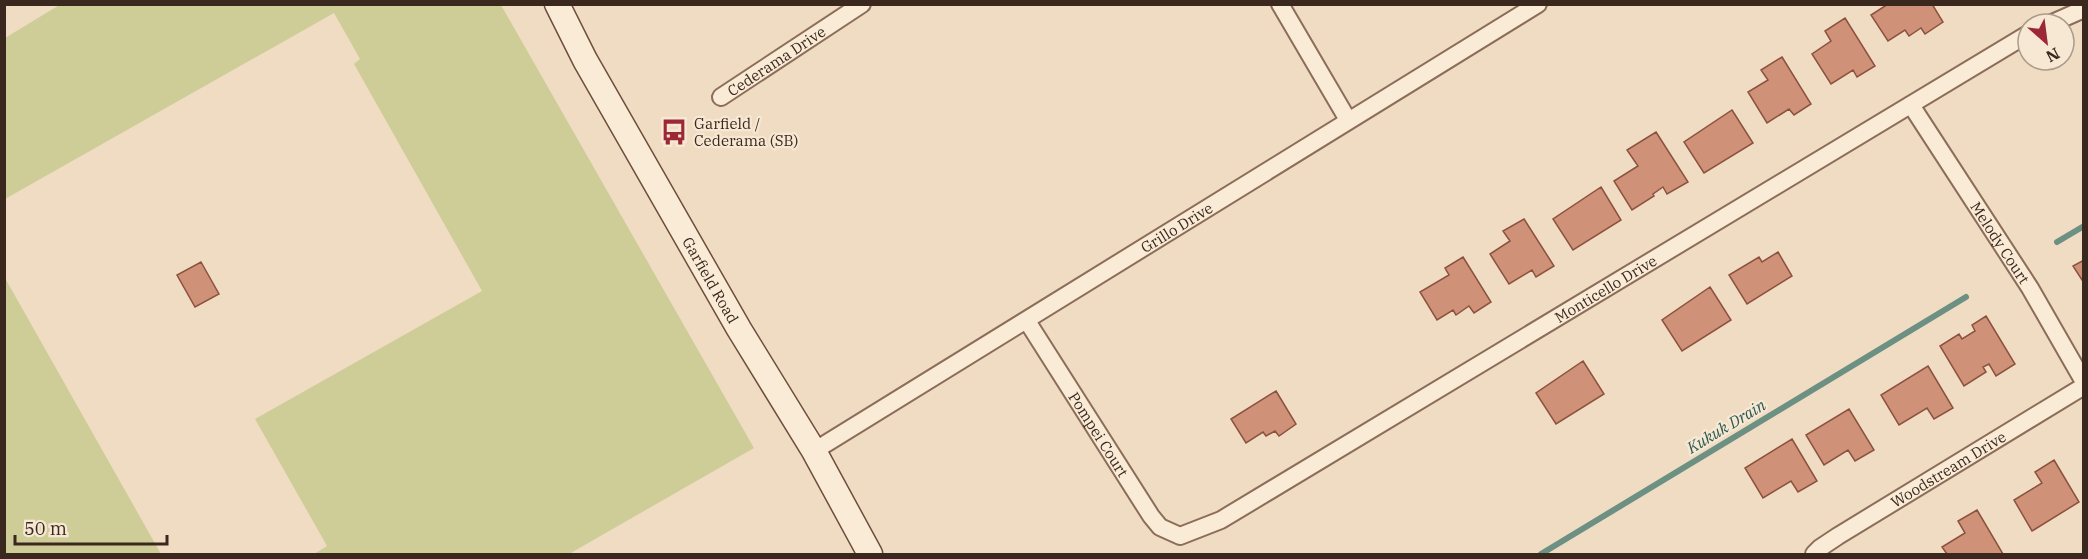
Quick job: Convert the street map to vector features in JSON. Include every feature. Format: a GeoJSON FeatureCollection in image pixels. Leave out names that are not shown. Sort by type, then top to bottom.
{"type":"FeatureCollection","features":[{"type":"Feature","properties":{"kind":"main road","name":"Garfield Road"},"geometry":{"type":"LineString","coordinates":[[557,4],[585,60],[733,319],[814,451],[870,555]]}},
{"type":"Feature","properties":{"kind":"street","name":"Cederama Drive"},"geometry":{"type":"LineString","coordinates":[[721,97],[862,4]]}},
{"type":"Feature","properties":{"kind":"street"},"geometry":{"type":"LineString","coordinates":[[1280,4],[1348,120]]}},
{"type":"Feature","properties":{"kind":"street","name":"Grillo Drive"},"geometry":{"type":"LineString","coordinates":[[814,451],[1538,4]]}},
{"type":"Feature","properties":{"kind":"street","name":"Monticello Drive"},"geometry":{"type":"LineString","coordinates":[[1180,536],[1221,520],[2016,41]]}},
{"type":"Feature","properties":{"kind":"street","name":"Melody Court"},"geometry":{"type":"LineString","coordinates":[[1911,105],[2030,288],[2084,384]]}},
{"type":"Feature","properties":{"kind":"street","name":"Pompei Court"},"geometry":{"type":"LineString","coordinates":[[1027,321],[1151,516],[1160,526],[1180,536]]}},
{"type":"Feature","properties":{"kind":"street","name":"Woodstream Drive"},"geometry":{"type":"LineString","coordinates":[[1815,554],[1838,536],[2084,384]]}},
{"type":"Feature","properties":{"kind":"shaded area"},"geometry":{"type":"Polygon","coordinates":[[[61,4],[501,5],[754,448],[569,554],[314,554],[327,546],[255,419],[482,291],[354,64],[360,59],[334,13],[5,199],[5,38],[61,4]]]}},
{"type":"Feature","properties":{"kind":"shaded area"},"geometry":{"type":"Polygon","coordinates":[[[5,278],[161,554],[5,554],[5,278]]]}},
{"type":"Feature","properties":{"kind":"building"},"geometry":{"type":"Polygon","coordinates":[[[1888,4],[1932,4],[1943,22],[1925,34],[1921,28],[1909,36],[1905,30],[1888,41],[1871,15],[1888,4]]]}},
{"type":"Feature","properties":{"kind":"building"},"geometry":{"type":"Polygon","coordinates":[[[1845,18],[1875,66],[1857,77],[1853,70],[1831,84],[1812,54],[1831,41],[1825,31],[1845,18]]]}},
{"type":"Feature","properties":{"kind":"building"},"geometry":{"type":"Polygon","coordinates":[[[1782,57],[1811,104],[1794,115],[1789,109],[1767,123],[1748,92],[1768,80],[1761,70],[1782,57]]]}},
{"type":"Feature","properties":{"kind":"building"},"geometry":{"type":"Polygon","coordinates":[[[1732,110],[1753,143],[1704,173],[1684,142],[1732,110]]]}},
{"type":"Feature","properties":{"kind":"building"},"geometry":{"type":"Polygon","coordinates":[[[1656,132],[1688,182],[1667,194],[1663,187],[1653,194],[1654,196],[1632,210],[1614,181],[1638,166],[1627,150],[1656,132]]]}},
{"type":"Feature","properties":{"kind":"building"},"geometry":{"type":"Polygon","coordinates":[[[1601,187],[1621,220],[1573,250],[1553,219],[1601,187]]]}},
{"type":"Feature","properties":{"kind":"building"},"geometry":{"type":"Polygon","coordinates":[[[1524,219],[1554,266],[1536,277],[1532,270],[1509,284],[1490,254],[1510,241],[1503,231],[1524,219]]]}},
{"type":"Feature","properties":{"kind":"building"},"geometry":{"type":"Polygon","coordinates":[[[1778,252],[1792,276],[1747,304],[1729,275],[1759,257],[1762,262],[1778,252]]]}},
{"type":"Feature","properties":{"kind":"building"},"geometry":{"type":"Polygon","coordinates":[[[1463,257],[1491,302],[1474,313],[1469,306],[1456,315],[1453,310],[1437,320],[1420,292],[1449,275],[1445,268],[1463,257]]]}},
{"type":"Feature","properties":{"kind":"building"},"geometry":{"type":"Polygon","coordinates":[[[2084,260],[2084,283],[2073,266],[2084,260]]]}},
{"type":"Feature","properties":{"kind":"building"},"geometry":{"type":"Polygon","coordinates":[[[201,262],[219,294],[195,307],[177,275],[201,262]]]}},
{"type":"Feature","properties":{"kind":"building"},"geometry":{"type":"Polygon","coordinates":[[[1710,287],[1731,320],[1682,351],[1662,320],[1710,287]]]}},
{"type":"Feature","properties":{"kind":"building"},"geometry":{"type":"Polygon","coordinates":[[[1986,316],[2015,364],[1996,376],[1989,364],[1983,367],[1986,372],[1964,386],[1940,346],[1959,334],[1962,339],[1975,331],[1972,325],[1986,316]]]}},
{"type":"Feature","properties":{"kind":"building"},"geometry":{"type":"Polygon","coordinates":[[[1583,361],[1604,394],[1556,424],[1536,393],[1583,361]]]}},
{"type":"Feature","properties":{"kind":"building"},"geometry":{"type":"Polygon","coordinates":[[[1928,366],[1953,408],[1934,419],[1927,408],[1899,425],[1881,395],[1928,366]]]}},
{"type":"Feature","properties":{"kind":"building"},"geometry":{"type":"Polygon","coordinates":[[[1276,391],[1296,424],[1279,436],[1275,431],[1266,436],[1263,432],[1246,443],[1231,419],[1276,391]]]}},
{"type":"Feature","properties":{"kind":"building"},"geometry":{"type":"Polygon","coordinates":[[[1849,409],[1874,450],[1855,461],[1848,450],[1824,465],[1806,435],[1849,409]]]}},
{"type":"Feature","properties":{"kind":"building"},"geometry":{"type":"Polygon","coordinates":[[[1792,439],[1817,481],[1798,492],[1791,481],[1763,498],[1745,468],[1792,439]]]}},
{"type":"Feature","properties":{"kind":"building"},"geometry":{"type":"Polygon","coordinates":[[[2054,460],[2079,502],[2032,531],[2014,500],[2042,483],[2035,472],[2054,460]]]}},
{"type":"Feature","properties":{"kind":"building"},"geometry":{"type":"Polygon","coordinates":[[[1977,510],[2003,554],[1947,554],[1942,547],[1965,533],[1958,521],[1977,510]]]}},
{"type":"Feature","properties":{"kind":"waterway"},"geometry":{"type":"LineString","coordinates":[[2057,242],[2084,226]]}},
{"type":"Feature","properties":{"kind":"waterway","name":"Kukuk Drain"},"geometry":{"type":"LineString","coordinates":[[1541,554],[1966,297]]}},
{"type":"Feature","properties":{"kind":"place","name":"Garfield / Cederama (SB)"},"geometry":{"type":"Point","coordinates":[674,132]}}]}
